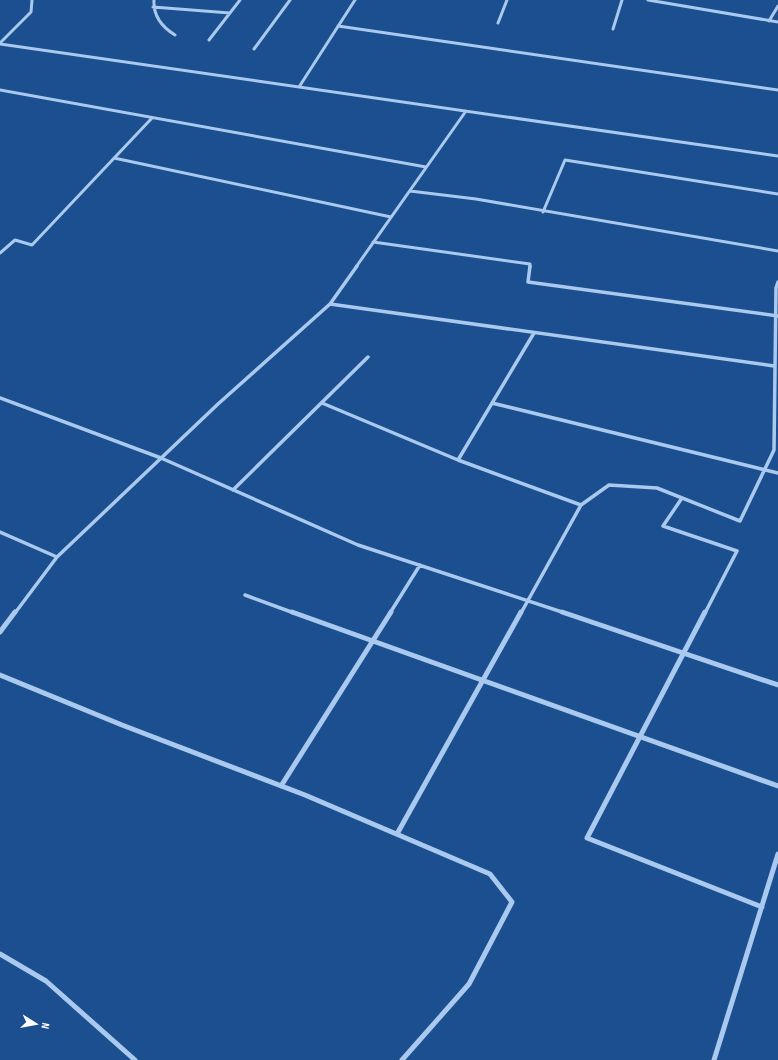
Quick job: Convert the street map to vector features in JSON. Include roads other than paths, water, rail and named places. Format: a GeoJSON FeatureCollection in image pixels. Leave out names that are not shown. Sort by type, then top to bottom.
{"type":"FeatureCollection","features":[{"type":"Feature","properties":{"kind":"street"},"geometry":{"type":"LineString","coordinates":[[0,44],[31,12],[32,0]]}},
{"type":"Feature","properties":{"kind":"street"},"geometry":{"type":"LineString","coordinates":[[154,0],[153,7],[158,20],[168,32],[174,35]]}},
{"type":"Feature","properties":{"kind":"street"},"geometry":{"type":"LineString","coordinates":[[209,40],[240,0]]}},
{"type":"Feature","properties":{"kind":"street"},"geometry":{"type":"LineString","coordinates":[[254,49],[290,0]]}},
{"type":"Feature","properties":{"kind":"street"},"geometry":{"type":"LineString","coordinates":[[299,87],[355,0]]}},
{"type":"Feature","properties":{"kind":"street"},"geometry":{"type":"LineString","coordinates":[[498,23],[507,0]]}},
{"type":"Feature","properties":{"kind":"street"},"geometry":{"type":"LineString","coordinates":[[613,29],[622,0]]}},
{"type":"Feature","properties":{"kind":"street"},"geometry":{"type":"LineString","coordinates":[[648,0],[778,22]]}},
{"type":"Feature","properties":{"kind":"street"},"geometry":{"type":"LineString","coordinates":[[769,21],[778,6]]}},
{"type":"Feature","properties":{"kind":"street"},"geometry":{"type":"LineString","coordinates":[[153,7],[230,13]]}},
{"type":"Feature","properties":{"kind":"street"},"geometry":{"type":"LineString","coordinates":[[338,26],[778,90]]}},
{"type":"Feature","properties":{"kind":"street"},"geometry":{"type":"LineString","coordinates":[[0,44],[778,156]]}},
{"type":"Feature","properties":{"kind":"street"},"geometry":{"type":"LineString","coordinates":[[0,90],[426,167]]}},
{"type":"Feature","properties":{"kind":"street"},"geometry":{"type":"LineString","coordinates":[[0,632],[57,557],[218,404],[330,304],[466,111]]}},
{"type":"Feature","properties":{"kind":"street"},"geometry":{"type":"LineString","coordinates":[[0,253],[15,240],[32,245],[152,118]]}},
{"type":"Feature","properties":{"kind":"street"},"geometry":{"type":"LineString","coordinates":[[114,158],[391,217]]}},
{"type":"Feature","properties":{"kind":"street"},"geometry":{"type":"LineString","coordinates":[[543,212],[565,160],[778,194]]}},
{"type":"Feature","properties":{"kind":"street"},"geometry":{"type":"LineString","coordinates":[[410,191],[476,199],[543,212],[778,251]]}},
{"type":"Feature","properties":{"kind":"street"},"geometry":{"type":"LineString","coordinates":[[373,242],[530,264],[528,282],[777,316]]}},
{"type":"Feature","properties":{"kind":"street"},"geometry":{"type":"LineString","coordinates":[[396,834],[581,504],[609,485],[657,488],[740,521],[774,450],[774,366],[778,282]]}},
{"type":"Feature","properties":{"kind":"street"},"geometry":{"type":"LineString","coordinates":[[330,304],[774,366]]}},
{"type":"Feature","properties":{"kind":"street"},"geometry":{"type":"LineString","coordinates":[[458,460],[534,333]]}},
{"type":"Feature","properties":{"kind":"street"},"geometry":{"type":"LineString","coordinates":[[233,490],[368,358]]}},
{"type":"Feature","properties":{"kind":"street"},"geometry":{"type":"LineString","coordinates":[[0,398],[161,458],[358,545],[420,564],[778,685]]}},
{"type":"Feature","properties":{"kind":"street"},"geometry":{"type":"LineString","coordinates":[[492,403],[778,472]]}},
{"type":"Feature","properties":{"kind":"street"},"geometry":{"type":"LineString","coordinates":[[322,404],[458,460],[581,504]]}},
{"type":"Feature","properties":{"kind":"street"},"geometry":{"type":"LineString","coordinates":[[682,498],[663,526],[737,551],[587,838],[762,907]]}},
{"type":"Feature","properties":{"kind":"street"},"geometry":{"type":"LineString","coordinates":[[0,532],[57,557]]}},
{"type":"Feature","properties":{"kind":"street"},"geometry":{"type":"LineString","coordinates":[[281,786],[420,564]]}},
{"type":"Feature","properties":{"kind":"street"},"geometry":{"type":"LineString","coordinates":[[245,595],[778,786]]}},
{"type":"Feature","properties":{"kind":"street"},"geometry":{"type":"LineString","coordinates":[[0,676],[281,786],[490,874],[512,902],[469,984],[402,1060]]}},
{"type":"Feature","properties":{"kind":"street"},"geometry":{"type":"LineString","coordinates":[[714,1060],[778,854]]}},
{"type":"Feature","properties":{"kind":"street"},"geometry":{"type":"LineString","coordinates":[[0,954],[46,981],[135,1060]]}}]}
